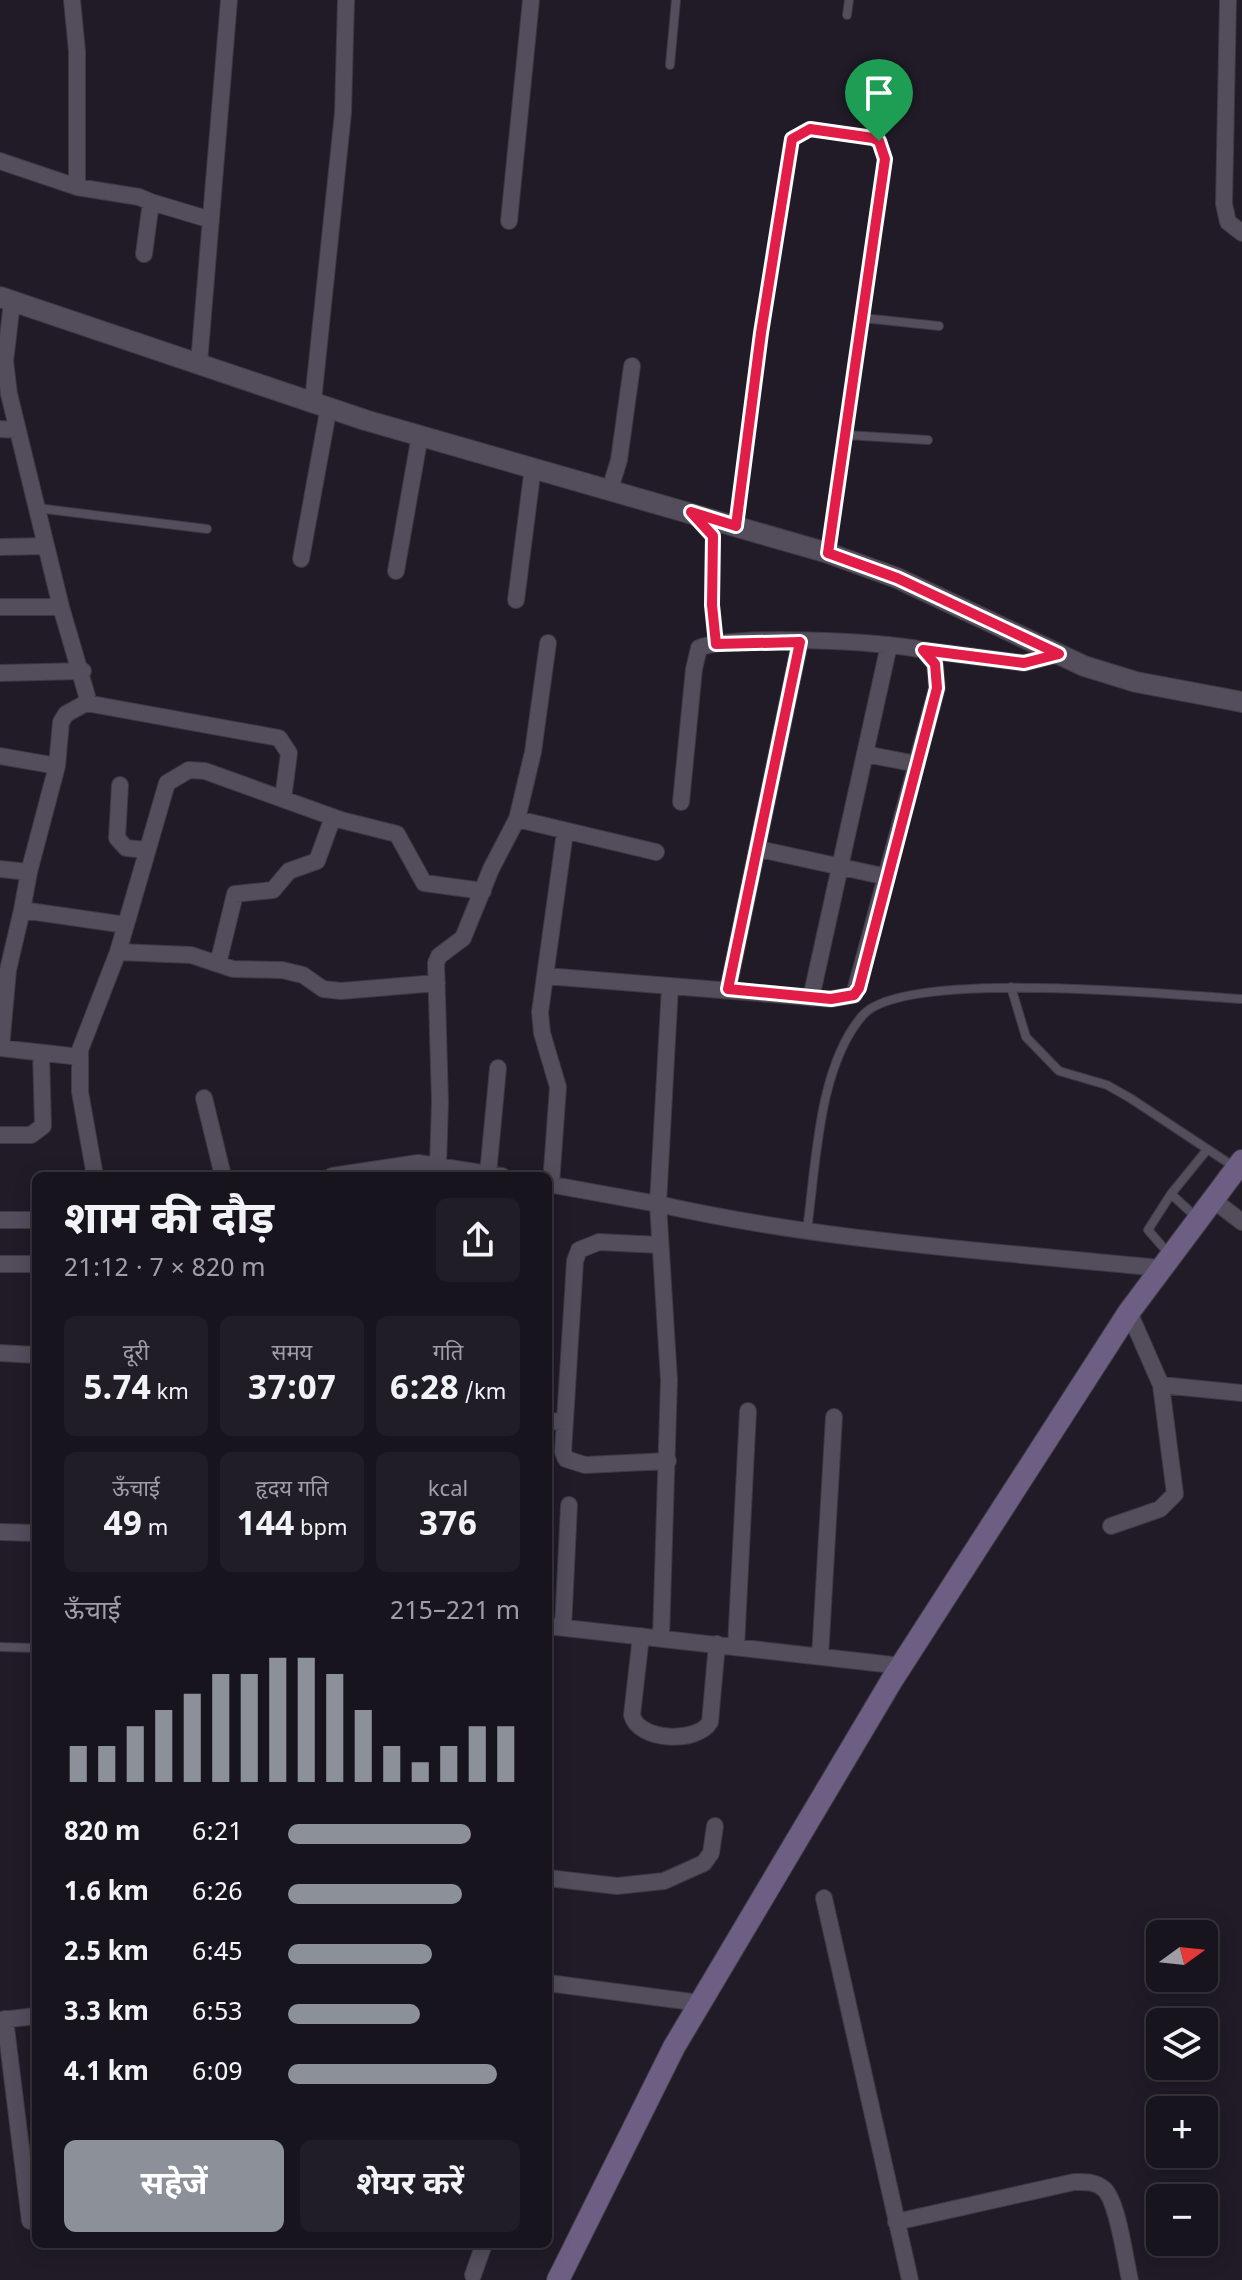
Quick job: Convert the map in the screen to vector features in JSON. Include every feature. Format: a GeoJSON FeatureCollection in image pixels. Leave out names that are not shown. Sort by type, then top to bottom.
{"type":"FeatureCollection","features":[{"type":"Feature","properties":{"kind":"main road"},"geometry":{"type":"LineString","coordinates":[[558,2280],[674,2047],[902,1666],[1129,1312],[1239,1165]]}},
{"type":"Feature","properties":{"kind":"street"},"geometry":{"type":"LineString","coordinates":[[72,0],[77,51],[77,187]]}},
{"type":"Feature","properties":{"kind":"street"},"geometry":{"type":"LineString","coordinates":[[199,363],[229,0]]}},
{"type":"Feature","properties":{"kind":"street"},"geometry":{"type":"LineString","coordinates":[[301,559],[321,404],[343,113],[346,0]]}},
{"type":"Feature","properties":{"kind":"street"},"geometry":{"type":"LineString","coordinates":[[509,221],[531,0]]}},
{"type":"Feature","properties":{"kind":"street"},"geometry":{"type":"LineString","coordinates":[[1228,0],[1224,204],[1228,222],[1242,233]]}},
{"type":"Feature","properties":{"kind":"street"},"geometry":{"type":"LineString","coordinates":[[0,161],[77,187],[139,197],[211,220]]}},
{"type":"Feature","properties":{"kind":"street"},"geometry":{"type":"LineString","coordinates":[[144,254],[151,202]]}},
{"type":"Feature","properties":{"kind":"street"},"geometry":{"type":"LineString","coordinates":[[86,703],[83,671],[61,607],[17,430],[5,361],[6,300],[420,435],[828,553],[897,578],[1059,654],[1136,682],[1242,702]]}},
{"type":"Feature","properties":{"kind":"street"},"geometry":{"type":"LineString","coordinates":[[610,489],[619,460],[632,366]]}},
{"type":"Feature","properties":{"kind":"street"},"geometry":{"type":"LineString","coordinates":[[0,429],[17,430]]}},
{"type":"Feature","properties":{"kind":"street"},"geometry":{"type":"LineString","coordinates":[[396,571],[420,435]]}},
{"type":"Feature","properties":{"kind":"street"},"geometry":{"type":"LineString","coordinates":[[516,600],[533,467]]}},
{"type":"Feature","properties":{"kind":"street"},"geometry":{"type":"LineString","coordinates":[[0,547],[46,546]]}},
{"type":"Feature","properties":{"kind":"street"},"geometry":{"type":"LineString","coordinates":[[0,607],[61,607]]}},
{"type":"Feature","properties":{"kind":"street"},"geometry":{"type":"LineString","coordinates":[[681,802],[699,648],[716,644],[800,642],[889,645],[1024,663],[1059,654]]}},
{"type":"Feature","properties":{"kind":"street"},"geometry":{"type":"LineString","coordinates":[[728,989],[800,642]]}},
{"type":"Feature","properties":{"kind":"street"},"geometry":{"type":"LineString","coordinates":[[438,1166],[439,956],[463,938],[517,819],[533,752],[548,643]]}},
{"type":"Feature","properties":{"kind":"street"},"geometry":{"type":"LineString","coordinates":[[811,998],[889,645]]}},
{"type":"Feature","properties":{"kind":"street"},"geometry":{"type":"LineString","coordinates":[[546,976],[811,998],[854,995],[938,675],[935,664],[923,650]]}},
{"type":"Feature","properties":{"kind":"street"},"geometry":{"type":"LineString","coordinates":[[0,673],[83,671]]}},
{"type":"Feature","properties":{"kind":"street"},"geometry":{"type":"LineString","coordinates":[[80,1057],[1,1048],[4,969],[22,910],[57,766],[61,722],[66,714],[86,703],[279,738],[289,753],[283,799]]}},
{"type":"Feature","properties":{"kind":"street"},"geometry":{"type":"LineString","coordinates":[[865,754],[917,764]]}},
{"type":"Feature","properties":{"kind":"street"},"geometry":{"type":"LineString","coordinates":[[0,756],[57,766]]}},
{"type":"Feature","properties":{"kind":"street"},"geometry":{"type":"LineString","coordinates":[[94,1172],[80,1092],[80,1057],[96,1002],[118,952],[161,795],[177,774],[205,771],[333,817],[397,834],[424,883],[483,891]]}},
{"type":"Feature","properties":{"kind":"street"},"geometry":{"type":"LineString","coordinates":[[120,785],[117,838],[126,848],[147,850]]}},
{"type":"Feature","properties":{"kind":"street"},"geometry":{"type":"LineString","coordinates":[[218,964],[235,894],[273,890],[289,871],[317,861],[333,817]]}},
{"type":"Feature","properties":{"kind":"street"},"geometry":{"type":"LineString","coordinates":[[517,819],[656,852]]}},
{"type":"Feature","properties":{"kind":"street"},"geometry":{"type":"LineString","coordinates":[[551,1172],[558,1087],[540,1026],[565,832]]}},
{"type":"Feature","properties":{"kind":"street"},"geometry":{"type":"LineString","coordinates":[[759,849],[887,877]]}},
{"type":"Feature","properties":{"kind":"street"},"geometry":{"type":"LineString","coordinates":[[0,869],[29,872]]}},
{"type":"Feature","properties":{"kind":"street"},"geometry":{"type":"LineString","coordinates":[[22,910],[126,925]]}},
{"type":"Feature","properties":{"kind":"street"},"geometry":{"type":"LineString","coordinates":[[118,952],[191,955],[233,969],[282,970],[303,975],[323,989],[341,991],[437,983]]}},
{"type":"Feature","properties":{"kind":"street"},"geometry":{"type":"LineString","coordinates":[[661,1638],[669,1380],[658,1204],[670,986]]}},
{"type":"Feature","properties":{"kind":"street"},"geometry":{"type":"LineString","coordinates":[[0,1135],[31,1135],[43,1126],[41,1053]]}},
{"type":"Feature","properties":{"kind":"street"},"geometry":{"type":"LineString","coordinates":[[495,1172],[498,1068]]}},
{"type":"Feature","properties":{"kind":"street"},"geometry":{"type":"LineString","coordinates":[[204,1098],[222,1172]]}},
{"type":"Feature","properties":{"kind":"street"},"geometry":{"type":"LineString","coordinates":[[357,1172],[408,1164],[476,1172]]}},
{"type":"Feature","properties":{"kind":"street"},"geometry":{"type":"LineString","coordinates":[[552,1184],[807,1230],[1165,1261]]}},
{"type":"Feature","properties":{"kind":"street"},"geometry":{"type":"LineString","coordinates":[[1212,1199],[1242,1222]]}},
{"type":"Feature","properties":{"kind":"street"},"geometry":{"type":"LineString","coordinates":[[0,1220],[32,1220]]}},
{"type":"Feature","properties":{"kind":"street"},"geometry":{"type":"LineString","coordinates":[[660,1245],[599,1242],[579,1250],[575,1261],[557,1421],[563,1452],[566,1459],[574,1463],[668,1461]]}},
{"type":"Feature","properties":{"kind":"street"},"geometry":{"type":"LineString","coordinates":[[0,1264],[32,1264]]}},
{"type":"Feature","properties":{"kind":"street"},"geometry":{"type":"LineString","coordinates":[[1111,1526],[1160,1509],[1175,1494],[1161,1385],[1129,1312]]}},
{"type":"Feature","properties":{"kind":"street"},"geometry":{"type":"LineString","coordinates":[[0,1353],[32,1355]]}},
{"type":"Feature","properties":{"kind":"street"},"geometry":{"type":"LineString","coordinates":[[1161,1385],[1242,1393]]}},
{"type":"Feature","properties":{"kind":"street"},"geometry":{"type":"LineString","coordinates":[[736,1647],[748,1411]]}},
{"type":"Feature","properties":{"kind":"street"},"geometry":{"type":"LineString","coordinates":[[820,1657],[834,1417]]}},
{"type":"Feature","properties":{"kind":"street"},"geometry":{"type":"LineString","coordinates":[[569,1505],[556,1627],[902,1666]]}},
{"type":"Feature","properties":{"kind":"street"},"geometry":{"type":"LineString","coordinates":[[0,1532],[32,1533]]}},
{"type":"Feature","properties":{"kind":"street"},"geometry":{"type":"LineString","coordinates":[[641,1636],[632,1715],[634,1723],[642,1731],[690,1736],[705,1730],[710,1722],[717,1644]]}},
{"type":"Feature","properties":{"kind":"street"},"geometry":{"type":"LineString","coordinates":[[552,1878],[617,1886],[664,1881],[704,1863],[711,1853],[715,1826]]}},
{"type":"Feature","properties":{"kind":"street"},"geometry":{"type":"LineString","coordinates":[[824,1898],[910,2280]]}},
{"type":"Feature","properties":{"kind":"street"},"geometry":{"type":"LineString","coordinates":[[552,1984],[700,2003]]}},
{"type":"Feature","properties":{"kind":"street"},"geometry":{"type":"LineString","coordinates":[[30,2221],[3,2019],[32,2016]]}},
{"type":"Feature","properties":{"kind":"street"},"geometry":{"type":"LineString","coordinates":[[896,2222],[1074,2182],[1090,2182],[1103,2189],[1111,2200],[1130,2280]]}},
{"type":"Feature","properties":{"kind":"street"},"geometry":{"type":"LineString","coordinates":[[475,2278],[483,2248]]}},
{"type":"Feature","properties":{"kind":"lane"},"geometry":{"type":"LineString","coordinates":[[670,65],[676,0]]}},
{"type":"Feature","properties":{"kind":"lane"},"geometry":{"type":"LineString","coordinates":[[847,15],[849,0]]}},
{"type":"Feature","properties":{"kind":"lane"},"geometry":{"type":"LineString","coordinates":[[736,526],[761,333],[792,139],[810,129],[873,138],[884,150],[828,553]]}},
{"type":"Feature","properties":{"kind":"lane"},"geometry":{"type":"LineString","coordinates":[[863,318],[939,326]]}},
{"type":"Feature","properties":{"kind":"lane"},"geometry":{"type":"LineString","coordinates":[[846,435],[928,440]]}},
{"type":"Feature","properties":{"kind":"lane"},"geometry":{"type":"LineString","coordinates":[[36,508],[207,529]]}},
{"type":"Feature","properties":{"kind":"lane"},"geometry":{"type":"LineString","coordinates":[[691,512],[713,536],[712,605],[716,644]]}},
{"type":"Feature","properties":{"kind":"lane"},"geometry":{"type":"LineString","coordinates":[[807,1230],[824,1103],[845,1040],[864,1014],[886,1000],[1011,987],[1242,999]]}},
{"type":"Feature","properties":{"kind":"lane"},"geometry":{"type":"LineString","coordinates":[[1011,987],[1026,1037],[1059,1071],[1107,1085],[1206,1151],[1239,1165]]}},
{"type":"Feature","properties":{"kind":"lane"},"geometry":{"type":"LineString","coordinates":[[1165,1261],[1148,1230],[1171,1194],[1206,1151]]}},
{"type":"Feature","properties":{"kind":"lane"},"geometry":{"type":"LineString","coordinates":[[1171,1194],[1198,1219]]}},
{"type":"Feature","properties":{"kind":"lane"},"geometry":{"type":"LineString","coordinates":[[0,1647],[32,1648]]}},
{"type":"Feature","properties":{"kind":"route"},"geometry":{"type":"LineString","coordinates":[[810,129],[879,141],[885,159],[828,553],[897,578],[1059,654],[1024,663],[923,650],[935,664],[937,688],[859,988],[847,998],[831,999],[728,989],[800,642],[716,644],[712,605],[713,536],[691,512],[736,526],[761,333],[792,139],[810,129]]}}]}
